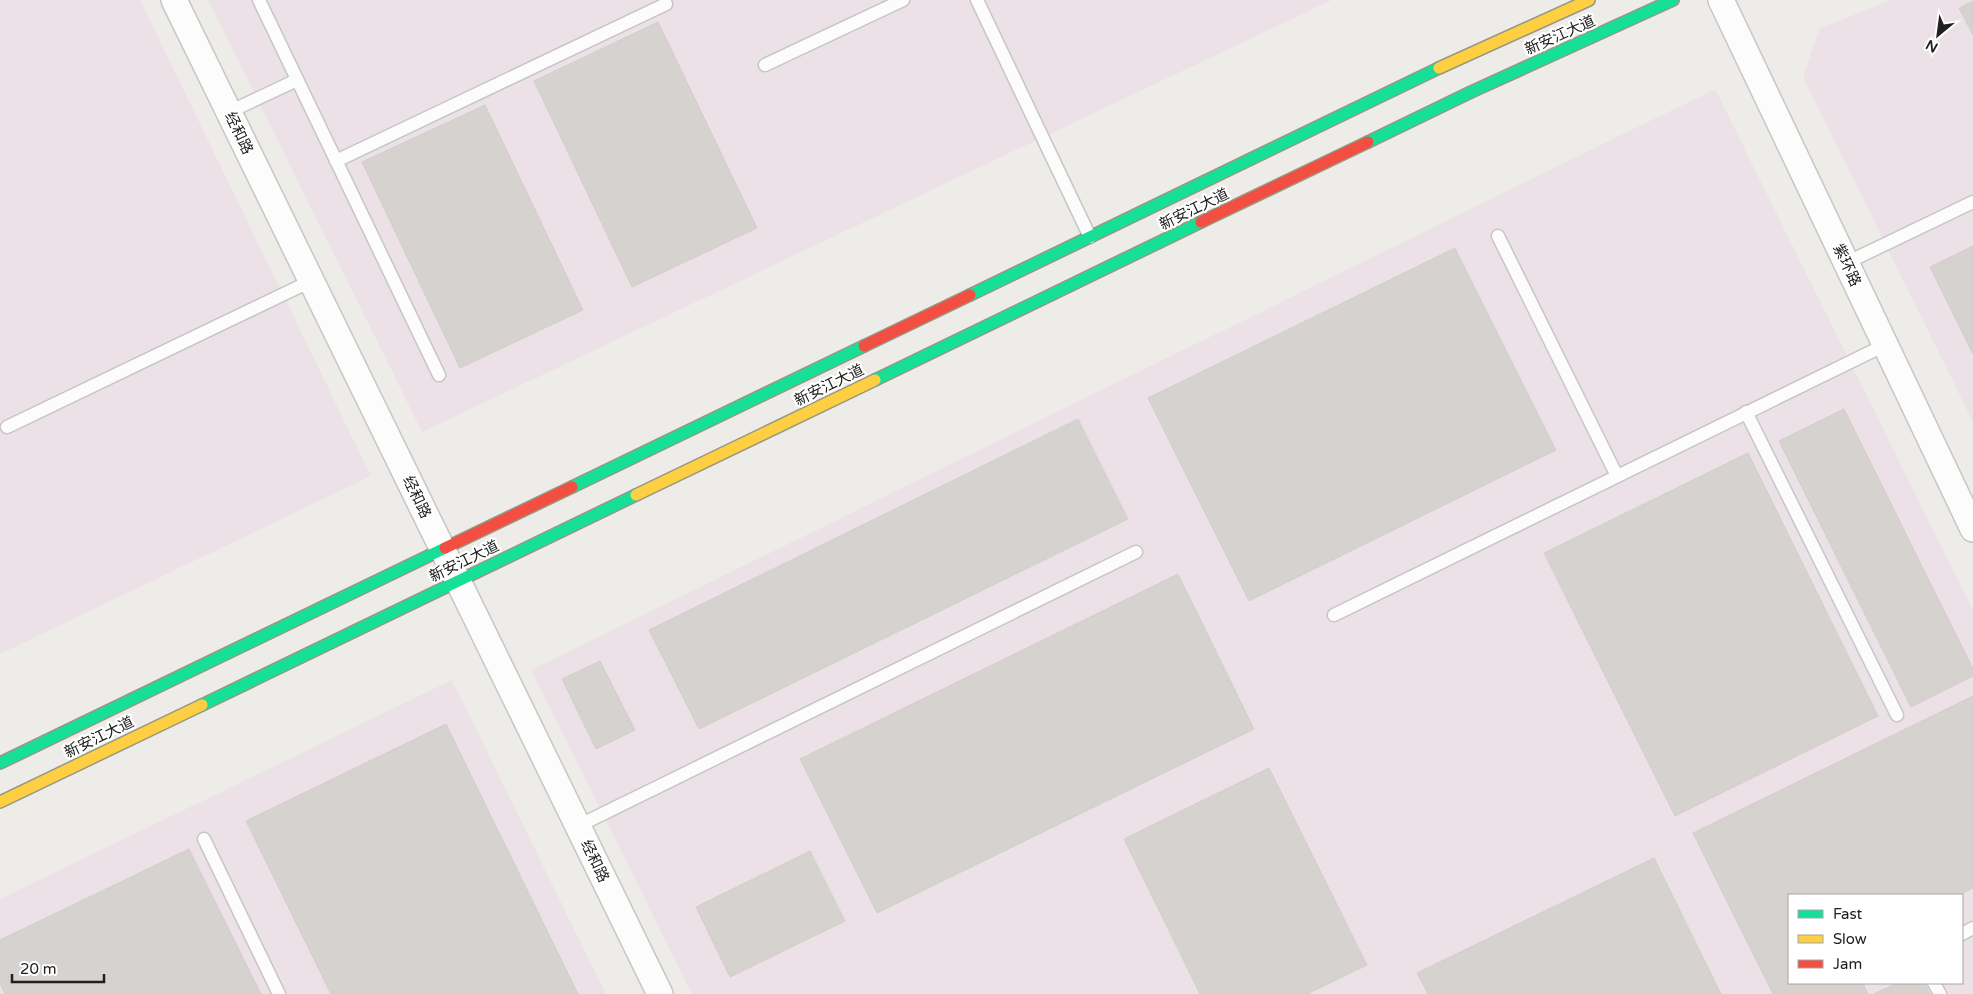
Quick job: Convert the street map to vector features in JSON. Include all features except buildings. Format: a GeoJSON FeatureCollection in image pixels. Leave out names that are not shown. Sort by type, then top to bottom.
{"type":"FeatureCollection","features":[{"type":"Feature","properties":{"kind":"main road","name":"新安江大道"},"geometry":{"type":"LineString","coordinates":[[0,763],[1456,60],[1589,0]]}},
{"type":"Feature","properties":{"kind":"main road","name":"新安江大道"},"geometry":{"type":"LineString","coordinates":[[0,802],[1471,92],[1673,0]]}},
{"type":"Feature","properties":{"kind":"street","name":"经和路"},"geometry":{"type":"LineString","coordinates":[[174,0],[660,994]]}},
{"type":"Feature","properties":{"kind":"street","name":"紫环路"},"geometry":{"type":"LineString","coordinates":[[1721,0],[1973,529]]}},
{"type":"Feature","properties":{"kind":"lane"},"geometry":{"type":"LineString","coordinates":[[259,0],[438,375]]}},
{"type":"Feature","properties":{"kind":"lane"},"geometry":{"type":"LineString","coordinates":[[765,65],[903,0]]}},
{"type":"Feature","properties":{"kind":"lane"},"geometry":{"type":"LineString","coordinates":[[977,0],[1090,237]]}},
{"type":"Feature","properties":{"kind":"lane"},"geometry":{"type":"LineString","coordinates":[[336,161],[666,4]]}},
{"type":"Feature","properties":{"kind":"lane"},"geometry":{"type":"LineString","coordinates":[[229,112],[297,80]]}},
{"type":"Feature","properties":{"kind":"lane"},"geometry":{"type":"LineString","coordinates":[[1846,263],[1973,202]]}},
{"type":"Feature","properties":{"kind":"lane"},"geometry":{"type":"LineString","coordinates":[[1498,236],[1617,476]]}},
{"type":"Feature","properties":{"kind":"lane"},"geometry":{"type":"LineString","coordinates":[[7,427],[311,281]]}},
{"type":"Feature","properties":{"kind":"lane"},"geometry":{"type":"LineString","coordinates":[[1334,615],[1885,345]]}},
{"type":"Feature","properties":{"kind":"lane"},"geometry":{"type":"LineString","coordinates":[[1746,412],[1897,715]]}},
{"type":"Feature","properties":{"kind":"lane"},"geometry":{"type":"LineString","coordinates":[[578,826],[1136,552]]}},
{"type":"Feature","properties":{"kind":"lane"},"geometry":{"type":"LineString","coordinates":[[204,839],[279,994]]}},
{"type":"Feature","properties":{"kind":"shaded area"},"geometry":{"type":"Polygon","coordinates":[[[0,0],[140,0],[371,476],[0,654],[0,0]]]}},
{"type":"Feature","properties":{"kind":"shaded area"},"geometry":{"type":"Polygon","coordinates":[[[208,0],[1332,0],[422,432],[208,0]]]}},
{"type":"Feature","properties":{"kind":"shaded area"},"geometry":{"type":"Polygon","coordinates":[[[1891,0],[1973,0],[1973,422],[1803,77],[1819,29],[1891,0]]]}},
{"type":"Feature","properties":{"kind":"shaded area"},"geometry":{"type":"Polygon","coordinates":[[[1715,89],[1973,610],[1973,994],[692,994],[531,670],[1715,89]]]}},
{"type":"Feature","properties":{"kind":"shaded area"},"geometry":{"type":"Polygon","coordinates":[[[452,680],[606,994],[0,994],[0,899],[452,680]]]}},
{"type":"Feature","properties":{"kind":"traffic: fast"},"geometry":{"type":"LineString","coordinates":[[1368,142],[1471,92],[1673,0]]}},
{"type":"Feature","properties":{"kind":"traffic: fast"},"geometry":{"type":"LineString","coordinates":[[970,295],[1439,68]]}},
{"type":"Feature","properties":{"kind":"traffic: fast"},"geometry":{"type":"LineString","coordinates":[[875,380],[1201,222]]}},
{"type":"Feature","properties":{"kind":"traffic: fast"},"geometry":{"type":"LineString","coordinates":[[572,487],[864,346]]}},
{"type":"Feature","properties":{"kind":"traffic: fast"},"geometry":{"type":"LineString","coordinates":[[202,705],[636,495]]}},
{"type":"Feature","properties":{"kind":"traffic: fast"},"geometry":{"type":"LineString","coordinates":[[0,763],[445,548]]}},
{"type":"Feature","properties":{"kind":"traffic: slow"},"geometry":{"type":"LineString","coordinates":[[1439,68],[1589,0]]}},
{"type":"Feature","properties":{"kind":"traffic: slow"},"geometry":{"type":"LineString","coordinates":[[636,495],[875,380]]}},
{"type":"Feature","properties":{"kind":"traffic: slow"},"geometry":{"type":"LineString","coordinates":[[0,802],[202,705]]}},
{"type":"Feature","properties":{"kind":"traffic: jam"},"geometry":{"type":"LineString","coordinates":[[1201,222],[1368,142]]}},
{"type":"Feature","properties":{"kind":"traffic: jam"},"geometry":{"type":"LineString","coordinates":[[864,346],[970,295]]}},
{"type":"Feature","properties":{"kind":"traffic: jam"},"geometry":{"type":"LineString","coordinates":[[445,548],[572,487]]}}]}
